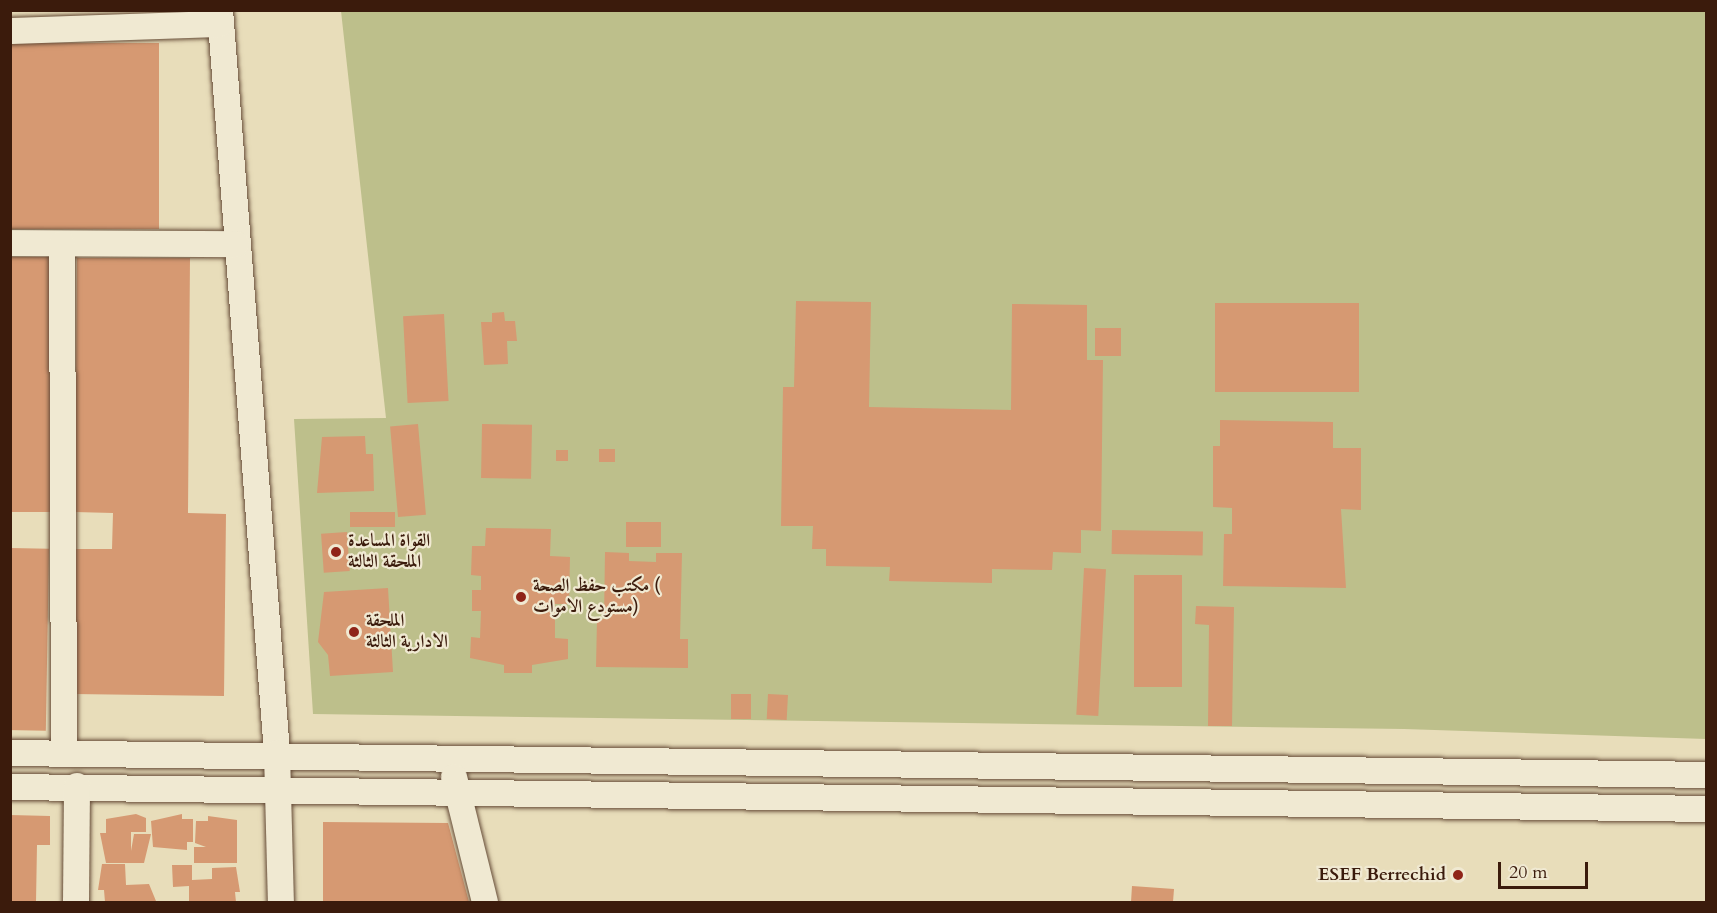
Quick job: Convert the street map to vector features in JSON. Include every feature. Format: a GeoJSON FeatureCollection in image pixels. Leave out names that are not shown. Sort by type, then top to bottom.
{"type":"FeatureCollection","features":[{"type":"Feature","properties":{"kind":"street"},"geometry":{"type":"LineString","coordinates":[[10,31],[220,17],[277,753],[281,903]]}},
{"type":"Feature","properties":{"kind":"street"},"geometry":{"type":"LineString","coordinates":[[10,243],[236,244]]}},
{"type":"Feature","properties":{"kind":"street"},"geometry":{"type":"LineString","coordinates":[[62,244],[64,753]]}},
{"type":"Feature","properties":{"kind":"street"},"geometry":{"type":"LineString","coordinates":[[10,753],[277,753],[1707,775]]}},
{"type":"Feature","properties":{"kind":"street"},"geometry":{"type":"LineString","coordinates":[[449,756],[485,903]]}},
{"type":"Feature","properties":{"kind":"street"},"geometry":{"type":"LineString","coordinates":[[1078,765],[1078,799]]}},
{"type":"Feature","properties":{"kind":"street"},"geometry":{"type":"LineString","coordinates":[[76,903],[77,786]]}},
{"type":"Feature","properties":{"kind":"street"},"geometry":{"type":"LineString","coordinates":[[10,787],[278,787],[457,793],[1078,799],[1707,809]]}},
{"type":"Feature","properties":{"kind":"green space"},"geometry":{"type":"Polygon","coordinates":[[[341,11],[1706,11],[1706,739],[1404,729],[313,714],[294,419],[386,418],[341,11]]]}},
{"type":"Feature","properties":{"kind":"building"},"geometry":{"type":"Polygon","coordinates":[[[10,43],[159,43],[159,229],[10,229],[10,43]]]}},
{"type":"Feature","properties":{"kind":"building"},"geometry":{"type":"Polygon","coordinates":[[[10,257],[51,257],[51,512],[10,512],[10,257]]]}},
{"type":"Feature","properties":{"kind":"building"},"geometry":{"type":"Polygon","coordinates":[[[77,258],[190,258],[188,513],[226,514],[224,696],[73,694],[74,549],[112,549],[113,513],[75,512],[77,258]]]}},
{"type":"Feature","properties":{"kind":"building"},"geometry":{"type":"Polygon","coordinates":[[[796,301],[871,302],[869,407],[1011,410],[1012,304],[1087,305],[1087,360],[1103,360],[1101,531],[1081,530],[1081,553],[1053,552],[1052,570],[992,569],[992,583],[889,581],[890,567],[826,566],[826,549],[812,549],[813,526],[781,526],[783,387],[794,387],[796,301]]]}},
{"type":"Feature","properties":{"kind":"building"},"geometry":{"type":"Polygon","coordinates":[[[1215,303],[1359,303],[1359,392],[1215,392],[1215,303]]]}},
{"type":"Feature","properties":{"kind":"building"},"geometry":{"type":"Polygon","coordinates":[[[504,312],[505,321],[515,321],[517,341],[507,341],[508,364],[484,365],[481,322],[492,322],[492,313],[504,312]]]}},
{"type":"Feature","properties":{"kind":"building"},"geometry":{"type":"Polygon","coordinates":[[[444,314],[449,401],[408,403],[403,316],[444,314]]]}},
{"type":"Feature","properties":{"kind":"building"},"geometry":{"type":"Polygon","coordinates":[[[1095,328],[1121,328],[1121,356],[1095,356],[1095,328]]]}},
{"type":"Feature","properties":{"kind":"building"},"geometry":{"type":"Polygon","coordinates":[[[1220,420],[1333,422],[1333,448],[1361,448],[1361,510],[1341,509],[1346,588],[1223,586],[1224,534],[1232,534],[1232,508],[1213,507],[1213,446],[1220,446],[1220,420]]]}},
{"type":"Feature","properties":{"kind":"building"},"geometry":{"type":"Polygon","coordinates":[[[418,424],[426,515],[398,517],[390,426],[418,424]]]}},
{"type":"Feature","properties":{"kind":"building"},"geometry":{"type":"Polygon","coordinates":[[[482,424],[532,425],[531,479],[481,478],[482,424]]]}},
{"type":"Feature","properties":{"kind":"building"},"geometry":{"type":"Polygon","coordinates":[[[365,436],[366,454],[373,454],[374,491],[317,493],[322,437],[365,436]]]}},
{"type":"Feature","properties":{"kind":"building"},"geometry":{"type":"Polygon","coordinates":[[[599,449],[615,449],[615,462],[599,462],[599,449]]]}},
{"type":"Feature","properties":{"kind":"building"},"geometry":{"type":"Polygon","coordinates":[[[556,450],[568,450],[568,461],[556,461],[556,450]]]}},
{"type":"Feature","properties":{"kind":"building"},"geometry":{"type":"Polygon","coordinates":[[[350,512],[395,512],[395,527],[350,527],[350,512]]]}},
{"type":"Feature","properties":{"kind":"building"},"geometry":{"type":"Polygon","coordinates":[[[626,522],[661,522],[661,547],[626,547],[626,522]]]}},
{"type":"Feature","properties":{"kind":"building","name":"مكتب حفظ الصحة ( مستودع الاموات)"},"geometry":{"type":"Polygon","coordinates":[[[486,528],[551,529],[550,556],[570,557],[569,604],[555,604],[555,638],[568,639],[568,659],[532,665],[532,673],[504,673],[504,665],[470,658],[471,637],[480,638],[481,611],[472,611],[472,590],[481,590],[481,576],[471,575],[472,546],[485,546],[486,528]]]}},
{"type":"Feature","properties":{"kind":"building"},"geometry":{"type":"Polygon","coordinates":[[[1112,530],[1203,532],[1203,556],[1112,554],[1112,530]]]}},
{"type":"Feature","properties":{"kind":"building","name":"القواة المساعدة الملحقة الثالثة"},"geometry":{"type":"Polygon","coordinates":[[[347,532],[350,571],[324,573],[321,534],[347,532]]]}},
{"type":"Feature","properties":{"kind":"building"},"geometry":{"type":"Polygon","coordinates":[[[10,548],[49,549],[46,731],[10,730],[10,548]]]}},
{"type":"Feature","properties":{"kind":"building"},"geometry":{"type":"Polygon","coordinates":[[[605,552],[629,553],[629,561],[656,562],[656,553],[682,553],[680,639],[688,639],[688,668],[596,667],[597,619],[604,619],[605,552]]]}},
{"type":"Feature","properties":{"kind":"building"},"geometry":{"type":"Polygon","coordinates":[[[1084,568],[1106,569],[1098,716],[1076,715],[1084,568]]]}},
{"type":"Feature","properties":{"kind":"building"},"geometry":{"type":"Polygon","coordinates":[[[1134,575],[1182,575],[1182,687],[1134,687],[1134,575]]]}},
{"type":"Feature","properties":{"kind":"building","name":"الملحقة الادارية الثالثة"},"geometry":{"type":"Polygon","coordinates":[[[388,588],[393,672],[330,676],[328,655],[318,642],[324,592],[388,588]]]}},
{"type":"Feature","properties":{"kind":"building"},"geometry":{"type":"Polygon","coordinates":[[[1196,606],[1234,607],[1232,726],[1208,726],[1209,625],[1195,624],[1196,606]]]}},
{"type":"Feature","properties":{"kind":"building"},"geometry":{"type":"Polygon","coordinates":[[[731,694],[751,694],[751,719],[731,719],[731,694]]]}},
{"type":"Feature","properties":{"kind":"building"},"geometry":{"type":"Polygon","coordinates":[[[768,694],[788,695],[787,720],[767,719],[768,694]]]}},
{"type":"Feature","properties":{"kind":"building"},"geometry":{"type":"Polygon","coordinates":[[[136,814],[146,818],[146,832],[131,832],[131,851],[134,834],[151,834],[144,863],[106,863],[100,833],[106,833],[106,819],[136,814]]]}},
{"type":"Feature","properties":{"kind":"building"},"geometry":{"type":"Polygon","coordinates":[[[182,814],[182,819],[193,819],[193,842],[187,842],[187,850],[153,847],[151,821],[182,814]]]}},
{"type":"Feature","properties":{"kind":"building"},"geometry":{"type":"Polygon","coordinates":[[[10,815],[50,816],[50,845],[37,845],[36,902],[10,902],[10,815]]]}},
{"type":"Feature","properties":{"kind":"building"},"geometry":{"type":"Polygon","coordinates":[[[208,816],[237,820],[237,863],[194,863],[194,847],[206,847],[195,843],[196,821],[208,821],[208,816]]]}},
{"type":"Feature","properties":{"kind":"building"},"geometry":{"type":"Polygon","coordinates":[[[323,822],[448,823],[469,902],[323,902],[323,822]]]}},
{"type":"Feature","properties":{"kind":"building"},"geometry":{"type":"Polygon","coordinates":[[[102,864],[125,864],[126,885],[149,884],[156,901],[105,902],[104,890],[98,890],[102,864]]]}},
{"type":"Feature","properties":{"kind":"building"},"geometry":{"type":"Polygon","coordinates":[[[172,865],[192,865],[192,880],[212,879],[212,868],[236,867],[240,892],[235,892],[236,902],[189,902],[189,886],[173,887],[172,865]]]}},
{"type":"Feature","properties":{"kind":"building"},"geometry":{"type":"Polygon","coordinates":[[[1132,886],[1174,889],[1173,902],[1131,902],[1132,886]]]}},
{"type":"Feature","properties":{"kind":"place","name":"القواة المساعدة الملحقة الثالثة"},"geometry":{"type":"Point","coordinates":[336,552]}},
{"type":"Feature","properties":{"kind":"place","name":"مكتب حفظ الصحة ( مستودع الاموات)"},"geometry":{"type":"Point","coordinates":[521,597]}},
{"type":"Feature","properties":{"kind":"place","name":"الملحقة الادارية الثالثة"},"geometry":{"type":"Point","coordinates":[354,632]}},
{"type":"Feature","properties":{"kind":"place","name":"ESEF Berrechid"},"geometry":{"type":"Point","coordinates":[1458,875]}}]}
